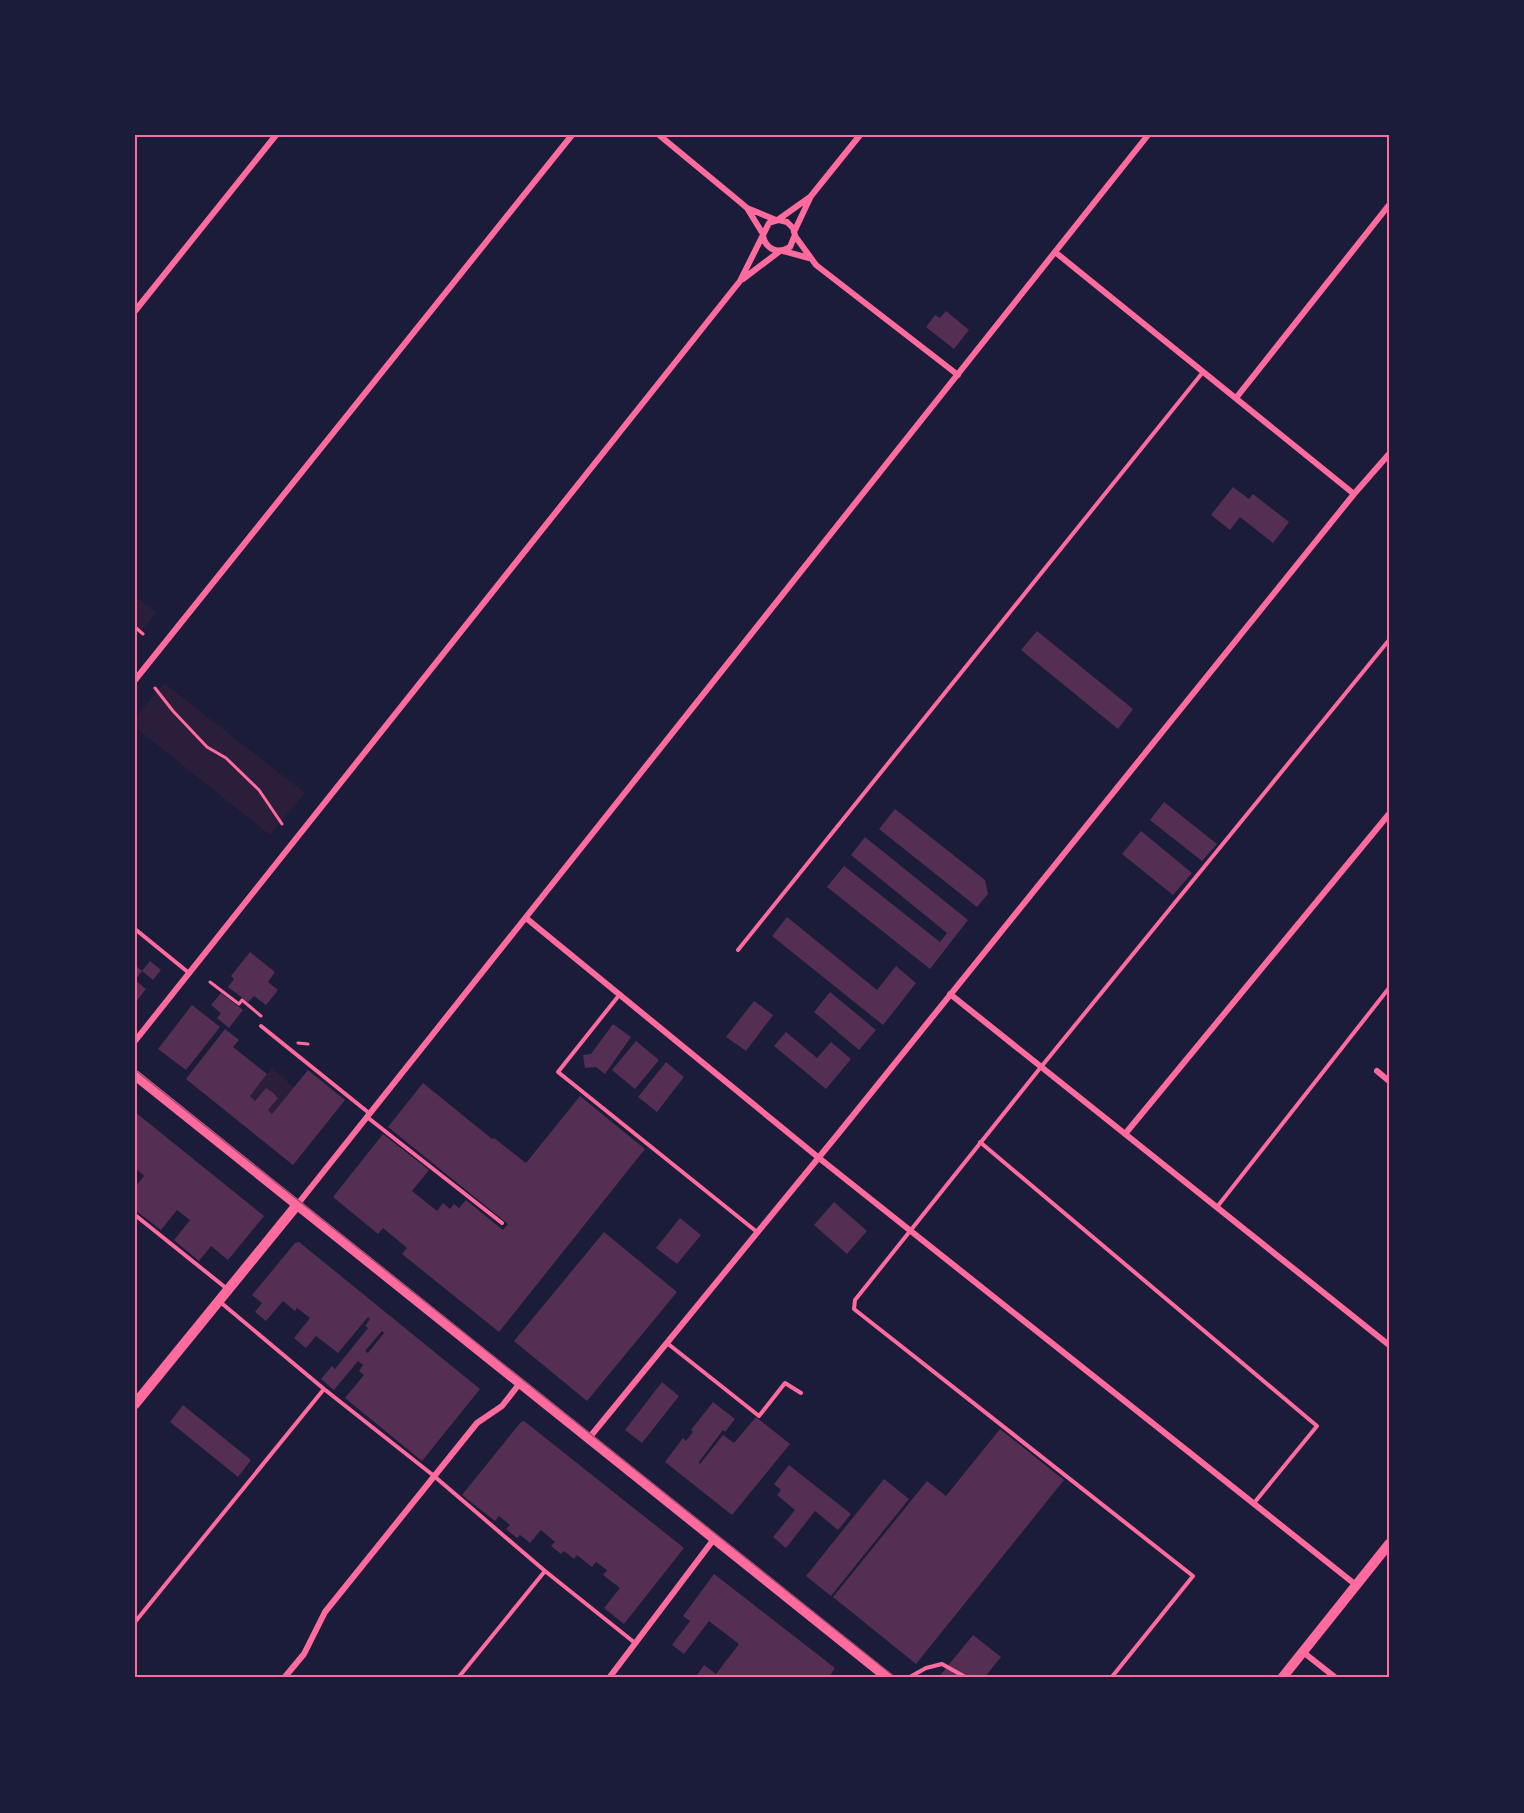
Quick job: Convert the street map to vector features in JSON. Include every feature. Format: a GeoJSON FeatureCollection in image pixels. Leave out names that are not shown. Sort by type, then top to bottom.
{"type":"FeatureCollection","features":[{"type":"Feature","properties":{"kind":"main road"},"geometry":{"type":"LineString","coordinates":[[135,1075],[888,1678]]}},
{"type":"Feature","properties":{"kind":"main road"},"geometry":{"type":"LineString","coordinates":[[135,1404],[297,1204]]}},
{"type":"Feature","properties":{"kind":"main road"},"geometry":{"type":"LineString","coordinates":[[1282,1678],[1389,1544]]}},
{"type":"Feature","properties":{"kind":"street"},"geometry":{"type":"LineString","coordinates":[[135,311],[276,135]]}},
{"type":"Feature","properties":{"kind":"street"},"geometry":{"type":"LineString","coordinates":[[135,680],[572,135]]}},
{"type":"Feature","properties":{"kind":"street"},"geometry":{"type":"LineString","coordinates":[[659,135],[747,208],[787,222],[810,258],[958,375]]}},
{"type":"Feature","properties":{"kind":"street"},"geometry":{"type":"LineString","coordinates":[[740,281],[792,243],[811,196],[860,135]]}},
{"type":"Feature","properties":{"kind":"street"},"geometry":{"type":"LineString","coordinates":[[297,1204],[1148,135]]}},
{"type":"Feature","properties":{"kind":"street"},"geometry":{"type":"LineString","coordinates":[[135,1041],[740,281],[769,224],[811,196]]}},
{"type":"Feature","properties":{"kind":"street"},"geometry":{"type":"LineString","coordinates":[[1236,399],[1389,205]]}},
{"type":"Feature","properties":{"kind":"street"},"geometry":{"type":"LineString","coordinates":[[747,208],[763,235],[764,241],[771,249],[810,258]]}},
{"type":"Feature","properties":{"kind":"street"},"geometry":{"type":"LineString","coordinates":[[1055,252],[1354,494]]}},
{"type":"Feature","properties":{"kind":"street"},"geometry":{"type":"LineString","coordinates":[[588,1438],[819,1158],[1354,494],[1389,454]]}},
{"type":"Feature","properties":{"kind":"street"},"geometry":{"type":"LineString","coordinates":[[1125,1134],[1389,814]]}},
{"type":"Feature","properties":{"kind":"street"},"geometry":{"type":"LineString","coordinates":[[526,918],[819,1158],[1356,1585]]}},
{"type":"Feature","properties":{"kind":"street"},"geometry":{"type":"LineString","coordinates":[[950,994],[1389,1345]]}},
{"type":"Feature","properties":{"kind":"street"},"geometry":{"type":"LineString","coordinates":[[1377,1071],[1389,1081]]}},
{"type":"Feature","properties":{"kind":"street"},"geometry":{"type":"LineString","coordinates":[[284,1678],[304,1654],[325,1612],[477,1423],[502,1406],[520,1383]]}},
{"type":"Feature","properties":{"kind":"street"},"geometry":{"type":"LineString","coordinates":[[609,1678],[714,1539]]}},
{"type":"Feature","properties":{"kind":"street"},"geometry":{"type":"LineString","coordinates":[[1303,1652],[1335,1678]]}},
{"type":"Feature","properties":{"kind":"lane"},"geometry":{"type":"LineString","coordinates":[[738,950],[1203,372]]}},
{"type":"Feature","properties":{"kind":"lane"},"geometry":{"type":"LineString","coordinates":[[1111,1678],[1193,1576],[854,1309],[855,1300],[1041,1066],[1389,640]]}},
{"type":"Feature","properties":{"kind":"lane"},"geometry":{"type":"LineString","coordinates":[[135,929],[189,973]]}},
{"type":"Feature","properties":{"kind":"lane"},"geometry":{"type":"LineString","coordinates":[[1216,1207],[1389,988]]}},
{"type":"Feature","properties":{"kind":"lane"},"geometry":{"type":"LineString","coordinates":[[620,994],[558,1072],[758,1232]]}},
{"type":"Feature","properties":{"kind":"lane"},"geometry":{"type":"LineString","coordinates":[[261,1026],[502,1223]]}},
{"type":"Feature","properties":{"kind":"lane"},"geometry":{"type":"LineString","coordinates":[[980,1142],[1317,1426],[1254,1504]]}},
{"type":"Feature","properties":{"kind":"lane"},"geometry":{"type":"LineString","coordinates":[[135,1215],[227,1290]]}},
{"type":"Feature","properties":{"kind":"lane"},"geometry":{"type":"LineString","coordinates":[[219,1301],[324,1389],[434,1476],[545,1571],[636,1643]]}},
{"type":"Feature","properties":{"kind":"lane"},"geometry":{"type":"LineString","coordinates":[[667,1342],[759,1416],[785,1383],[801,1393]]}},
{"type":"Feature","properties":{"kind":"lane"},"geometry":{"type":"LineString","coordinates":[[135,1622],[324,1389]]}},
{"type":"Feature","properties":{"kind":"lane"},"geometry":{"type":"LineString","coordinates":[[458,1678],[545,1571]]}},
{"type":"Feature","properties":{"kind":"lane"},"geometry":{"type":"LineString","coordinates":[[908,1678],[926,1668],[942,1664],[967,1678]]}},
{"type":"Feature","properties":{"kind":"path"},"geometry":{"type":"LineString","coordinates":[[135,627],[143,634]]}},
{"type":"Feature","properties":{"kind":"path"},"geometry":{"type":"LineString","coordinates":[[155,688],[207,747],[226,758],[259,790],[282,825]]}},
{"type":"Feature","properties":{"kind":"path"},"geometry":{"type":"LineString","coordinates":[[210,982],[239,1004],[242,1000],[265,1019],[261,1026]]}},
{"type":"Feature","properties":{"kind":"shaded area"},"geometry":{"type":"Polygon","coordinates":[[[135,596],[156,613],[135,638],[135,596]]]}},
{"type":"Feature","properties":{"kind":"shaded area"},"geometry":{"type":"Polygon","coordinates":[[[164,683],[305,793],[270,835],[135,727],[135,718],[164,683]]]}},
{"type":"Feature","properties":{"kind":"shaded area"},"geometry":{"type":"Polygon","coordinates":[[[272,1068],[294,1087],[272,1114],[268,1110],[278,1098],[266,1088],[255,1101],[250,1096],[272,1068]]]}},
{"type":"Feature","properties":{"kind":"building"},"geometry":{"type":"Polygon","coordinates":[[[946,311],[969,330],[954,349],[926,327],[935,315],[940,318],[946,311]]]}},
{"type":"Feature","properties":{"kind":"building"},"geometry":{"type":"Polygon","coordinates":[[[1233,487],[1249,499],[1253,494],[1289,522],[1273,543],[1240,517],[1230,530],[1211,515],[1233,487]]]}},
{"type":"Feature","properties":{"kind":"building"},"geometry":{"type":"Polygon","coordinates":[[[1037,631],[1133,709],[1118,729],[1021,650],[1037,631]]]}},
{"type":"Feature","properties":{"kind":"building"},"geometry":{"type":"Polygon","coordinates":[[[1164,802],[1217,844],[1202,861],[1150,820],[1164,802]]]}},
{"type":"Feature","properties":{"kind":"building"},"geometry":{"type":"Polygon","coordinates":[[[895,809],[985,880],[988,894],[977,907],[879,829],[895,809]]]}},
{"type":"Feature","properties":{"kind":"building"},"geometry":{"type":"Polygon","coordinates":[[[1141,831],[1192,873],[1173,895],[1122,854],[1141,831]]]}},
{"type":"Feature","properties":{"kind":"building"},"geometry":{"type":"Polygon","coordinates":[[[865,837],[968,920],[930,969],[827,887],[844,866],[940,942],[947,933],[851,855],[865,837]]]}},
{"type":"Feature","properties":{"kind":"building"},"geometry":{"type":"Polygon","coordinates":[[[787,917],[877,990],[896,966],[916,983],[883,1025],[772,936],[787,917]]]}},
{"type":"Feature","properties":{"kind":"building"},"geometry":{"type":"Polygon","coordinates":[[[250,952],[275,972],[268,982],[278,990],[266,1005],[254,996],[248,1002],[228,987],[234,979],[231,976],[250,952]]]}},
{"type":"Feature","properties":{"kind":"building"},"geometry":{"type":"Polygon","coordinates":[[[150,961],[161,970],[153,980],[142,971],[150,961]]]}},
{"type":"Feature","properties":{"kind":"building"},"geometry":{"type":"Polygon","coordinates":[[[135,965],[142,971],[135,980],[135,965]]]}},
{"type":"Feature","properties":{"kind":"building"},"geometry":{"type":"Polygon","coordinates":[[[135,980],[146,989],[135,1003],[135,980]]]}},
{"type":"Feature","properties":{"kind":"building"},"geometry":{"type":"Polygon","coordinates":[[[830,992],[876,1030],[859,1050],[814,1012],[830,992]]]}},
{"type":"Feature","properties":{"kind":"building"},"geometry":{"type":"Polygon","coordinates":[[[221,993],[243,1010],[229,1028],[217,1018],[221,1013],[211,1005],[221,993]]]}},
{"type":"Feature","properties":{"kind":"building"},"geometry":{"type":"Polygon","coordinates":[[[754,1001],[773,1015],[746,1051],[726,1037],[754,1001]]]}},
{"type":"Feature","properties":{"kind":"building"},"geometry":{"type":"Polygon","coordinates":[[[192,1005],[220,1027],[186,1070],[158,1049],[192,1005]]]}},
{"type":"Feature","properties":{"kind":"building"},"geometry":{"type":"Polygon","coordinates":[[[613,1024],[631,1037],[605,1074],[596,1067],[585,1068],[583,1055],[591,1054],[613,1024]]]}},
{"type":"Feature","properties":{"kind":"building"},"geometry":{"type":"Polygon","coordinates":[[[225,1029],[239,1040],[233,1047],[267,1074],[250,1096],[255,1101],[266,1088],[272,1092],[278,1098],[268,1110],[272,1114],[308,1070],[345,1100],[293,1165],[186,1079],[225,1029]]]}},
{"type":"Feature","properties":{"kind":"building"},"geometry":{"type":"Polygon","coordinates":[[[786,1032],[817,1058],[831,1042],[851,1059],[826,1089],[774,1046],[786,1032]]]}},
{"type":"Feature","properties":{"kind":"building"},"geometry":{"type":"Polygon","coordinates":[[[636,1041],[659,1060],[635,1089],[612,1070],[636,1041]]]}},
{"type":"Feature","properties":{"kind":"building"},"geometry":{"type":"Polygon","coordinates":[[[666,1062],[684,1077],[657,1112],[638,1097],[666,1062]]]}},
{"type":"Feature","properties":{"kind":"building"},"geometry":{"type":"Polygon","coordinates":[[[423,1083],[492,1139],[494,1138],[526,1163],[580,1096],[645,1149],[499,1332],[402,1254],[407,1248],[383,1228],[378,1234],[333,1197],[383,1134],[429,1170],[412,1191],[437,1211],[443,1203],[450,1209],[454,1204],[459,1208],[466,1200],[503,1230],[508,1224],[388,1127],[423,1083]]]}},
{"type":"Feature","properties":{"kind":"building"},"geometry":{"type":"Polygon","coordinates":[[[135,1112],[264,1216],[228,1260],[211,1246],[199,1261],[174,1240],[190,1220],[177,1210],[161,1230],[135,1210],[135,1187],[144,1176],[135,1168],[135,1112]]]}},
{"type":"Feature","properties":{"kind":"building"},"geometry":{"type":"Polygon","coordinates":[[[834,1202],[867,1231],[847,1254],[814,1225],[834,1202]]]}},
{"type":"Feature","properties":{"kind":"building"},"geometry":{"type":"Polygon","coordinates":[[[680,1218],[701,1235],[677,1264],[656,1248],[680,1218]]]}},
{"type":"Feature","properties":{"kind":"building"},"geometry":{"type":"Polygon","coordinates":[[[604,1232],[677,1292],[587,1401],[514,1341],[604,1232]]]}},
{"type":"Feature","properties":{"kind":"building"},"geometry":{"type":"Polygon","coordinates":[[[299,1242],[480,1389],[422,1461],[345,1398],[364,1375],[359,1371],[363,1365],[358,1361],[334,1390],[321,1379],[332,1366],[335,1369],[368,1328],[365,1326],[370,1319],[368,1317],[338,1353],[316,1336],[306,1348],[294,1338],[310,1318],[297,1308],[295,1311],[283,1301],[266,1321],[255,1312],[262,1303],[252,1295],[295,1243],[299,1242]],[[382,1331],[365,1351],[368,1353],[384,1333],[382,1331]]]}},
{"type":"Feature","properties":{"kind":"building"},"geometry":{"type":"Polygon","coordinates":[[[662,1382],[679,1396],[642,1443],[625,1430],[662,1382]]]}},
{"type":"Feature","properties":{"kind":"building"},"geometry":{"type":"Polygon","coordinates":[[[713,1402],[735,1419],[725,1432],[723,1430],[699,1462],[700,1464],[723,1435],[734,1443],[756,1417],[790,1444],[732,1515],[665,1462],[683,1438],[686,1441],[693,1432],[691,1430],[713,1402]]]}},
{"type":"Feature","properties":{"kind":"building"},"geometry":{"type":"Polygon","coordinates":[[[183,1405],[251,1460],[238,1477],[170,1422],[183,1405]]]}},
{"type":"Feature","properties":{"kind":"building"},"geometry":{"type":"Polygon","coordinates":[[[524,1421],[684,1548],[624,1624],[604,1608],[620,1588],[603,1575],[607,1570],[596,1562],[592,1567],[577,1555],[574,1559],[564,1551],[561,1554],[551,1546],[555,1542],[541,1530],[530,1543],[520,1535],[517,1538],[506,1529],[510,1525],[499,1516],[495,1521],[462,1495],[524,1421]]]}},
{"type":"Feature","properties":{"kind":"building"},"geometry":{"type":"Polygon","coordinates":[[[1000,1429],[1064,1480],[916,1664],[833,1597],[927,1481],[946,1496],[1000,1429]]]}},
{"type":"Feature","properties":{"kind":"building"},"geometry":{"type":"Polygon","coordinates":[[[789,1465],[851,1514],[838,1530],[815,1511],[786,1548],[773,1537],[795,1510],[777,1495],[781,1490],[774,1484],[789,1465]]]}},
{"type":"Feature","properties":{"kind":"building"},"geometry":{"type":"Polygon","coordinates":[[[884,1479],[909,1499],[831,1596],[806,1576],[884,1479]]]}},
{"type":"Feature","properties":{"kind":"building"},"geometry":{"type":"Polygon","coordinates":[[[714,1574],[835,1668],[828,1678],[695,1678],[704,1665],[716,1674],[739,1644],[709,1621],[684,1654],[672,1645],[690,1621],[683,1616],[714,1574]]]}},
{"type":"Feature","properties":{"kind":"building"},"geometry":{"type":"Polygon","coordinates":[[[973,1635],[1001,1657],[984,1678],[938,1678],[973,1635]]]}},
{"type":"Feature","properties":{"kind":"tram line"},"geometry":{"type":"LineString","coordinates":[[135,1070],[896,1678]]}}]}
